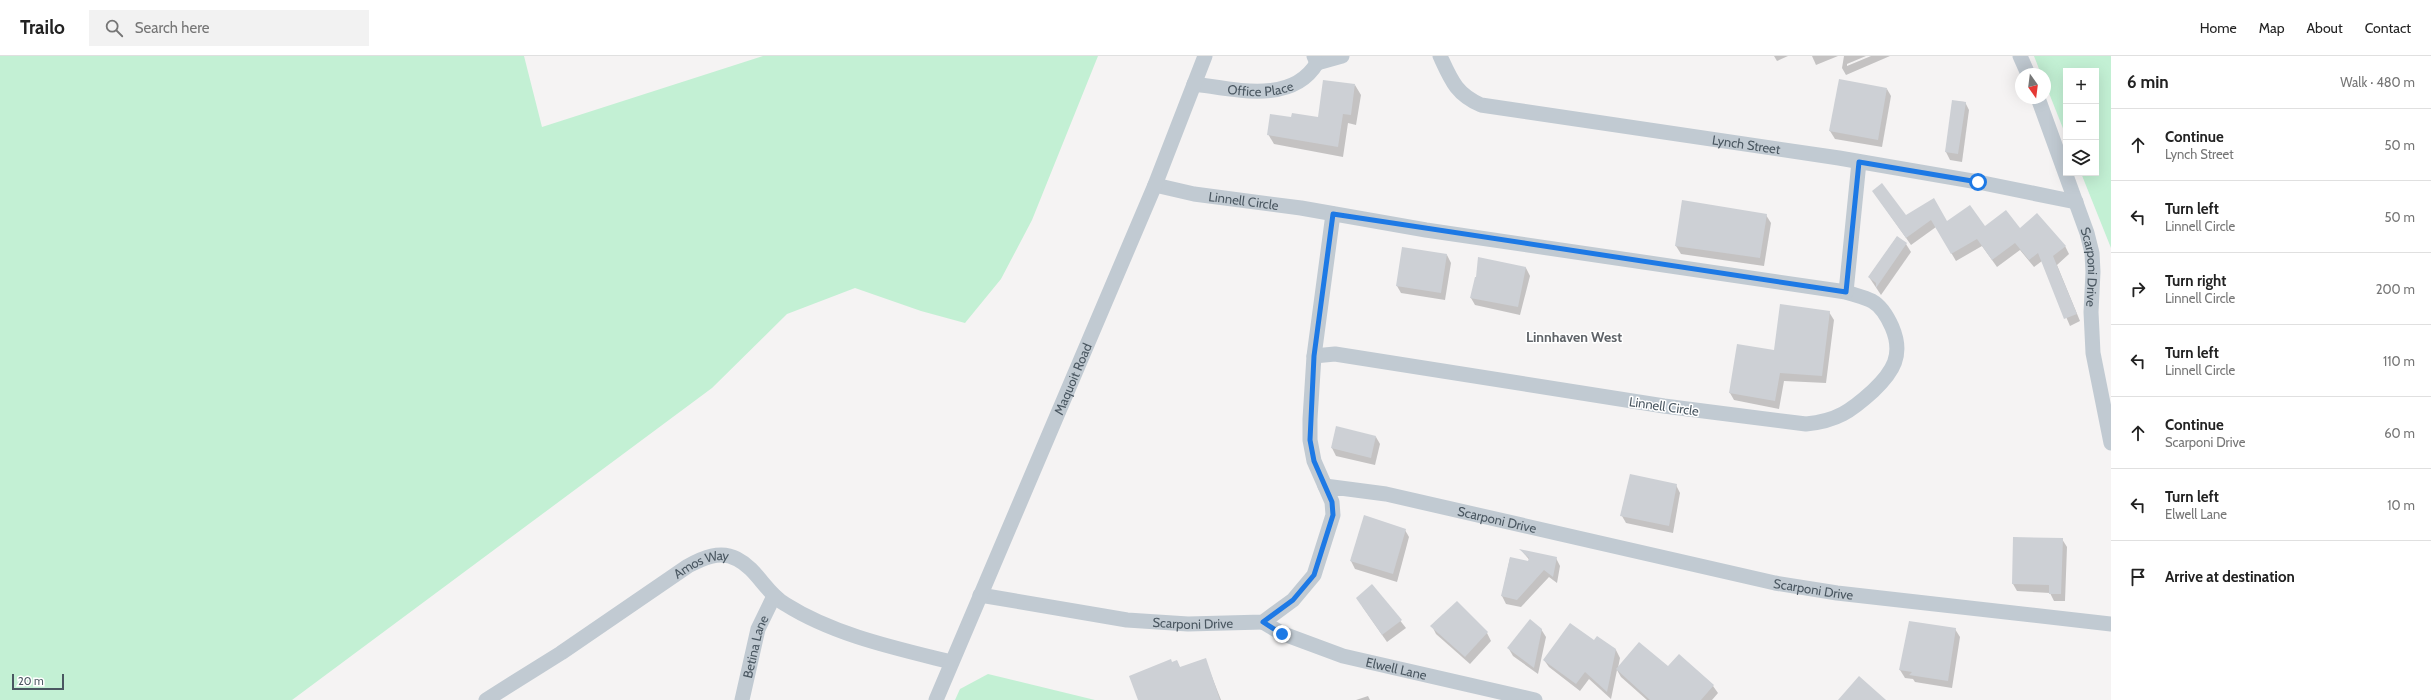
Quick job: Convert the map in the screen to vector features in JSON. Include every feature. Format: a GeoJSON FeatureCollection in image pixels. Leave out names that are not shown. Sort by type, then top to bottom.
{"type":"FeatureCollection","features":[{"type":"Feature","properties":{"kind":"street","name":"Maquoit Road"},"geometry":{"type":"LineString","coordinates":[[936,700],[950,662],[1155,185],[1205,56]]}},
{"type":"Feature","properties":{"kind":"street"},"geometry":{"type":"LineString","coordinates":[[1315,59],[1342,56]]}},
{"type":"Feature","properties":{"kind":"street","name":"Lynch Street"},"geometry":{"type":"LineString","coordinates":[[1440,56],[1453,84],[1466,99],[1481,105],[1859,162],[1978,182],[2076,202]]}},
{"type":"Feature","properties":{"kind":"street"},"geometry":{"type":"LineString","coordinates":[[2020,56],[2025,68]]}},
{"type":"Feature","properties":{"kind":"street","name":"Office Place"},"geometry":{"type":"LineString","coordinates":[[1194,84],[1227,89],[1272,91],[1300,82],[1313,70],[1315,59]]}},
{"type":"Feature","properties":{"kind":"street","name":"Scarponi Drive"},"geometry":{"type":"LineString","coordinates":[[2040,104],[2076,202],[2092,253],[2093,353],[2111,443]]}},
{"type":"Feature","properties":{"kind":"street"},"geometry":{"type":"LineString","coordinates":[[1846,292],[1859,162]]}},
{"type":"Feature","properties":{"kind":"street","name":"Linnell Circle"},"geometry":{"type":"LineString","coordinates":[[1155,185],[1194,194],[1846,292],[1873,302],[1888,316],[1897,337],[1896,360],[1888,376],[1852,410],[1822,423],[1790,423],[1335,354],[1314,356]]}},
{"type":"Feature","properties":{"kind":"street"},"geometry":{"type":"LineString","coordinates":[[1263,622],[1293,600],[1314,575],[1333,515],[1332,502],[1314,461],[1310,440],[1314,356],[1333,214]]}},
{"type":"Feature","properties":{"kind":"street","name":"Scarponi Drive"},"geometry":{"type":"LineString","coordinates":[[1325,486],[1386,494],[1775,583],[1837,593],[2111,624]]}},
{"type":"Feature","properties":{"kind":"street","name":"Amos Way"},"geometry":{"type":"LineString","coordinates":[[486,700],[703,558],[719,554],[737,558],[752,571],[774,596],[808,618],[870,640],[950,662]]}},
{"type":"Feature","properties":{"kind":"street","name":"Scarponi Drive"},"geometry":{"type":"LineString","coordinates":[[980,595],[1127,620],[1188,624],[1263,622]]}},
{"type":"Feature","properties":{"kind":"street","name":"Betina Lane"},"geometry":{"type":"LineString","coordinates":[[742,700],[758,629],[774,596]]}},
{"type":"Feature","properties":{"kind":"street","name":"Elwell Lane"},"geometry":{"type":"LineString","coordinates":[[1263,622],[1282,634],[1343,656],[1535,700]]}},
{"type":"Feature","properties":{"kind":"green space"},"geometry":{"type":"Polygon","coordinates":[[[0,56],[524,56],[542,127],[763,56],[1098,56],[1032,220],[1001,279],[965,323],[921,311],[855,288],[787,314],[712,388],[292,700],[0,700],[0,56]]]}},
{"type":"Feature","properties":{"kind":"green space"},"geometry":{"type":"Polygon","coordinates":[[[2034,56],[2111,56],[2111,248],[2082,176],[2099,176],[2099,68],[2063,68],[2063,128],[2051,98],[2051,68],[2039,68],[2034,56]]]}},
{"type":"Feature","properties":{"kind":"green space"},"geometry":{"type":"Polygon","coordinates":[[[988,674],[1095,700],[955,700],[960,689],[988,674]]]}},
{"type":"Feature","properties":{"kind":"building"},"geometry":{"type":"Polygon","coordinates":[[[1839,79],[1887,88],[1878,140],[1829,131],[1839,79]]]}},
{"type":"Feature","properties":{"kind":"building"},"geometry":{"type":"Polygon","coordinates":[[[1323,80],[1355,84],[1351,115],[1343,114],[1338,147],[1267,135],[1270,114],[1291,117],[1292,113],[1318,117],[1323,80]]]}},
{"type":"Feature","properties":{"kind":"building"},"geometry":{"type":"Polygon","coordinates":[[[1952,100],[1966,102],[1958,154],[1945,152],[1952,100]]]}},
{"type":"Feature","properties":{"kind":"building"},"geometry":{"type":"Polygon","coordinates":[[[1882,183],[1906,215],[1934,198],[1947,221],[1970,205],[1985,226],[2006,210],[2020,228],[2037,213],[2066,246],[2053,256],[2077,314],[2064,319],[2038,253],[2029,260],[2015,243],[1992,260],[1977,239],[1951,254],[1931,220],[1906,238],[1872,191],[1882,183]]]}},
{"type":"Feature","properties":{"kind":"building"},"geometry":{"type":"Polygon","coordinates":[[[1682,200],[1767,214],[1760,258],[1675,246],[1682,200]]]}},
{"type":"Feature","properties":{"kind":"building"},"geometry":{"type":"Polygon","coordinates":[[[1897,236],[1907,243],[1876,288],[1876,283],[1868,277],[1897,236]]]}},
{"type":"Feature","properties":{"kind":"building"},"geometry":{"type":"Polygon","coordinates":[[[1402,247],[1447,254],[1441,293],[1396,286],[1402,247]]]}},
{"type":"Feature","properties":{"kind":"building"},"geometry":{"type":"Polygon","coordinates":[[[1478,257],[1526,267],[1518,307],[1470,298],[1476,277],[1478,257]]]}},
{"type":"Feature","properties":{"kind":"building"},"geometry":{"type":"Polygon","coordinates":[[[1780,304],[1830,311],[1822,376],[1780,373],[1775,401],[1729,393],[1737,344],[1774,350],[1780,304]]]}},
{"type":"Feature","properties":{"kind":"building"},"geometry":{"type":"Polygon","coordinates":[[[1336,426],[1376,436],[1371,458],[1331,448],[1336,426]]]}},
{"type":"Feature","properties":{"kind":"building"},"geometry":{"type":"Polygon","coordinates":[[[1630,474],[1677,484],[1669,526],[1620,516],[1630,474]]]}},
{"type":"Feature","properties":{"kind":"building"},"geometry":{"type":"Polygon","coordinates":[[[1364,515],[1406,529],[1393,574],[1350,561],[1364,515]]]}},
{"type":"Feature","properties":{"kind":"building"},"geometry":{"type":"Polygon","coordinates":[[[2013,537],[2063,538],[2061,594],[2049,594],[2049,585],[2012,584],[2013,537]]]}},
{"type":"Feature","properties":{"kind":"building"},"geometry":{"type":"Polygon","coordinates":[[[1519,549],[1557,557],[1553,577],[1544,570],[1517,600],[1501,596],[1510,557],[1528,561],[1529,558],[1519,549]]]}},
{"type":"Feature","properties":{"kind":"building"},"geometry":{"type":"Polygon","coordinates":[[[1372,584],[1402,620],[1382,635],[1356,598],[1372,584]]]}},
{"type":"Feature","properties":{"kind":"building"},"geometry":{"type":"Polygon","coordinates":[[[1457,601],[1488,632],[1465,657],[1430,626],[1457,601]]]}},
{"type":"Feature","properties":{"kind":"building"},"geometry":{"type":"Polygon","coordinates":[[[1530,619],[1542,629],[1534,668],[1507,648],[1530,619]]]}},
{"type":"Feature","properties":{"kind":"building"},"geometry":{"type":"Polygon","coordinates":[[[1909,621],[1956,628],[1948,681],[1909,675],[1912,672],[1899,670],[1909,621]]]}},
{"type":"Feature","properties":{"kind":"building"},"geometry":{"type":"Polygon","coordinates":[[[1570,623],[1594,640],[1597,636],[1616,649],[1607,692],[1585,672],[1576,684],[1543,660],[1570,623]]]}},
{"type":"Feature","properties":{"kind":"building"},"geometry":{"type":"Polygon","coordinates":[[[1639,642],[1668,666],[1679,654],[1714,685],[1701,700],[1650,700],[1616,669],[1639,642]]]}},
{"type":"Feature","properties":{"kind":"building"},"geometry":{"type":"Polygon","coordinates":[[[1206,658],[1220,700],[1138,700],[1129,676],[1171,659],[1172,662],[1177,660],[1180,667],[1206,658]]]}},
{"type":"Feature","properties":{"kind":"building"},"geometry":{"type":"Polygon","coordinates":[[[1859,676],[1886,700],[1838,700],[1859,676]]]}},
{"type":"Feature","properties":{"kind":"district","name":"Linnhaven West"},"geometry":{"type":"Point","coordinates":[1574,337]}},
{"type":"Feature","properties":{"kind":"route"},"geometry":{"type":"LineString","coordinates":[[1282,634],[1263,622],[1293,600],[1314,575],[1333,515],[1332,502],[1314,461],[1310,440],[1310,419],[1314,356],[1325,261],[1333,214],[1426,230],[1846,292],[1859,162],[1978,182]]}}]}
